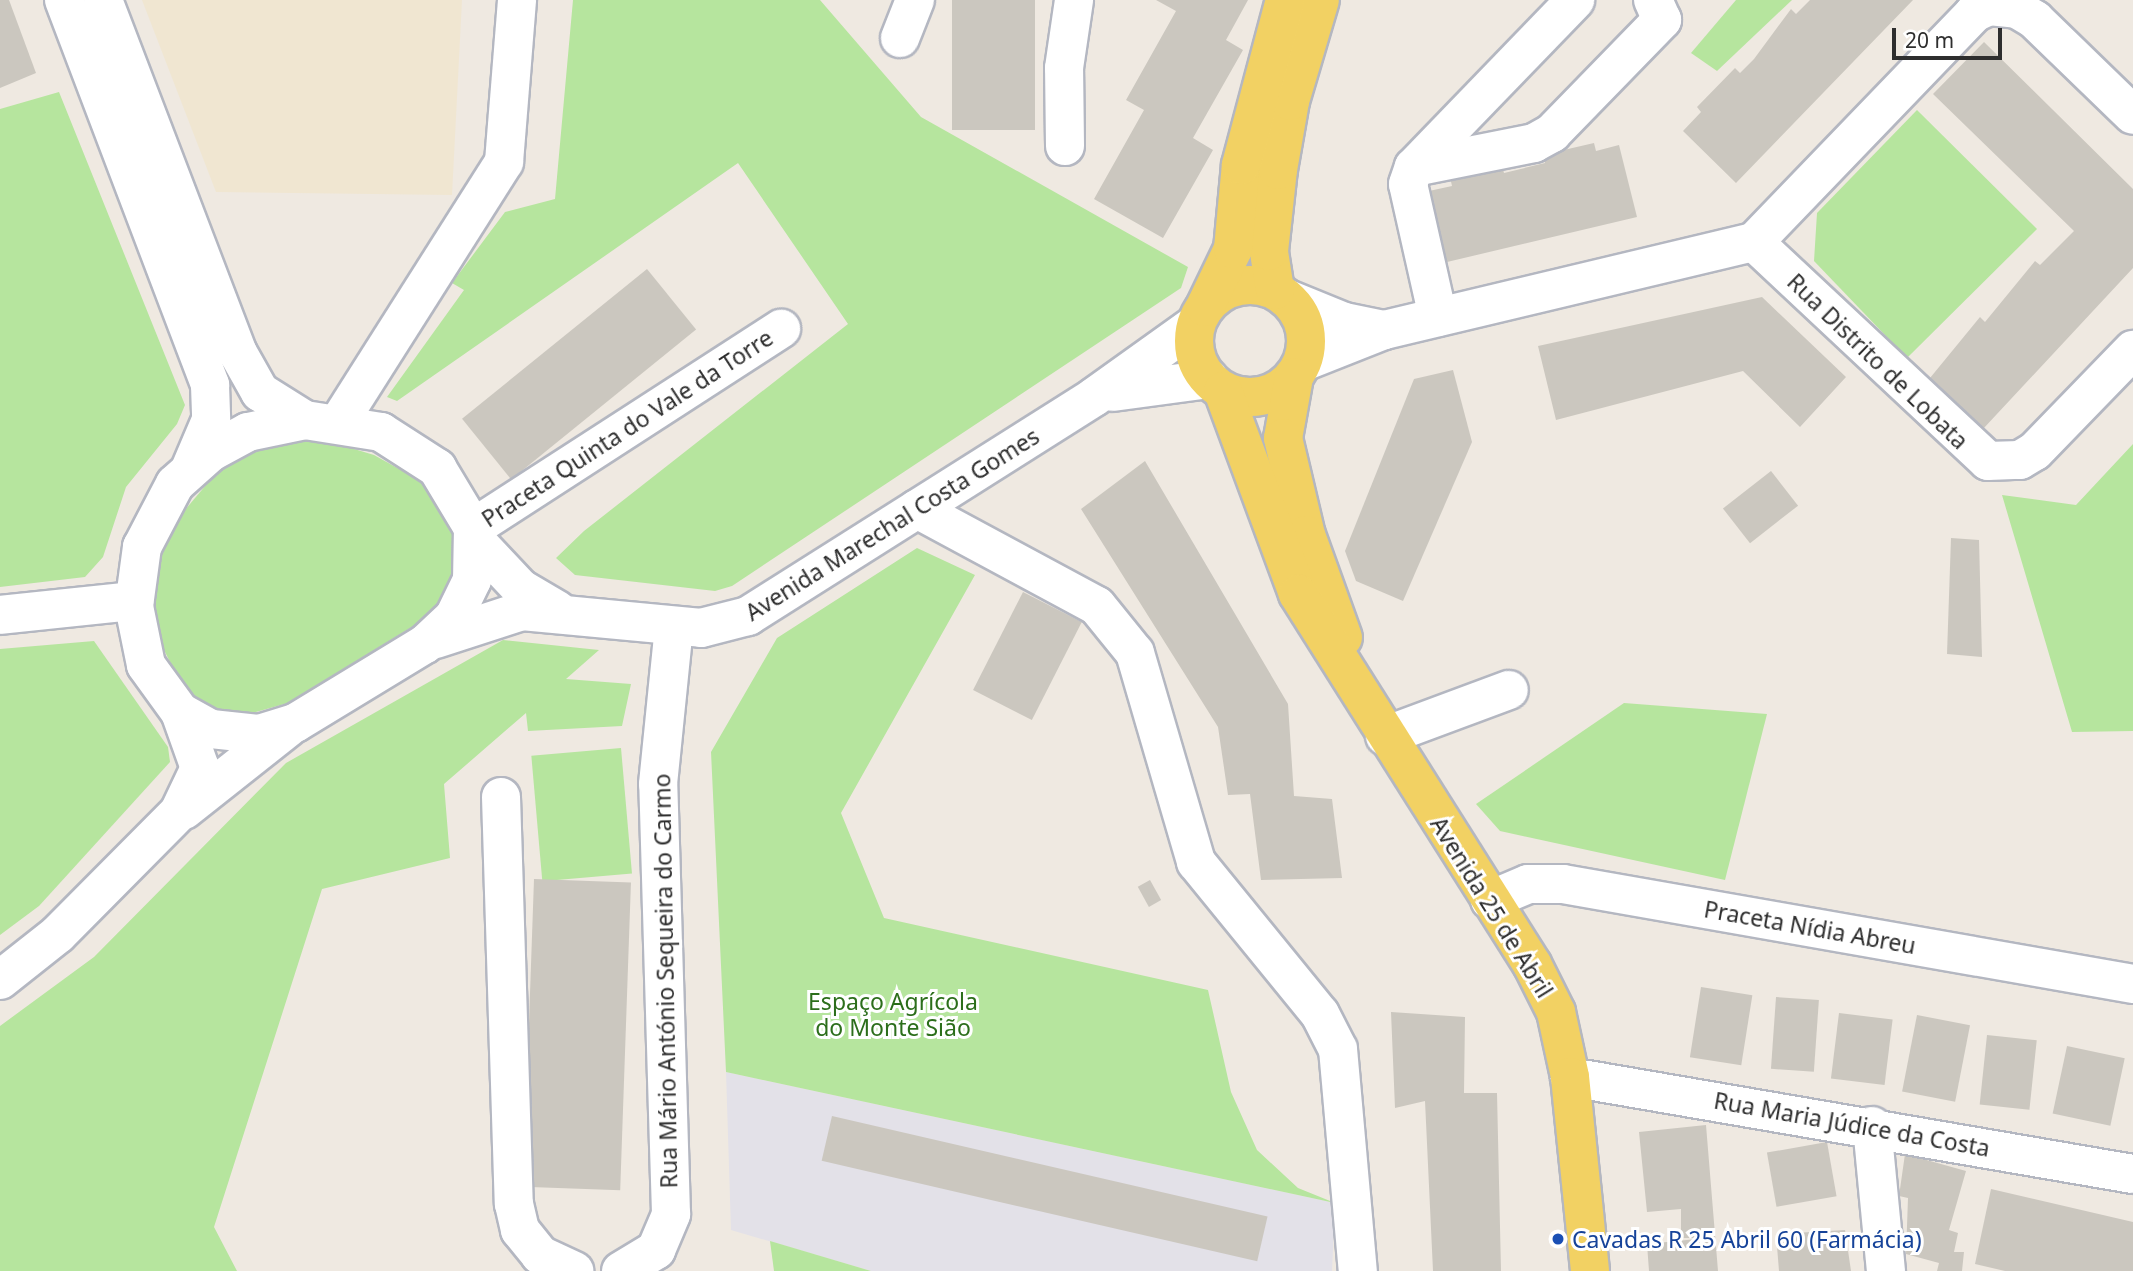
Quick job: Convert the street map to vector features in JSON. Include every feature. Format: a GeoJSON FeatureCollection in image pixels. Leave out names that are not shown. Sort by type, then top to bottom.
{"type":"FeatureCollection","features":[{"type":"Feature","properties":{"kind":"main road"},"geometry":{"type":"LineString","coordinates":[[1285,0],[1241,165],[1233,249],[1201,315],[1198,362],[1216,385],[1262,397],[1299,370],[1305,328],[1282,295],[1269,251],[1278,170],[1290,101],[1320,0]]}},
{"type":"Feature","properties":{"kind":"main road"},"geometry":{"type":"LineString","coordinates":[[1201,315],[1245,285],[1282,295]]}},
{"type":"Feature","properties":{"kind":"main road","name":"Avenida 25 de Abril"},"geometry":{"type":"LineString","coordinates":[[1299,370],[1284,424],[1287,458],[1358,687]]}},
{"type":"Feature","properties":{"kind":"main road","name":"Avenida 25 de Abril"},"geometry":{"type":"LineString","coordinates":[[1216,385],[1298,594],[1490,900],[1556,1012],[1570,1077],[1590,1271]]}},
{"type":"Feature","properties":{"kind":"street"},"geometry":{"type":"LineString","coordinates":[[64,0],[163,208],[248,376],[273,405],[322,421]]}},
{"type":"Feature","properties":{"kind":"street"},"geometry":{"type":"LineString","coordinates":[[103,0],[163,208],[210,385],[211,420],[191,467],[150,526],[134,601],[146,665],[180,712],[200,768],[179,812]]}},
{"type":"Feature","properties":{"kind":"street"},"geometry":{"type":"LineString","coordinates":[[191,467],[247,432],[322,421],[505,162],[517,0]]}},
{"type":"Feature","properties":{"kind":"street"},"geometry":{"type":"LineString","coordinates":[[900,38],[915,0]]}},
{"type":"Feature","properties":{"kind":"street"},"geometry":{"type":"LineString","coordinates":[[1065,146],[1064,68],[1074,0]]}},
{"type":"Feature","properties":{"kind":"street"},"geometry":{"type":"LineString","coordinates":[[1438,317],[1409,184],[1414,167],[1575,0]]}},
{"type":"Feature","properties":{"kind":"street"},"geometry":{"type":"LineString","coordinates":[[1414,167],[1534,143],[1552,133],[1662,20],[1653,0]]}},
{"type":"Feature","properties":{"kind":"street"},"geometry":{"type":"LineString","coordinates":[[1299,370],[1384,330],[1754,242],[1974,13],[1989,6],[2017,9],[2035,19],[2133,115]]}},
{"type":"Feature","properties":{"kind":"street","name":"Rua Distrito de Lobata"},"geometry":{"type":"LineString","coordinates":[[1754,242],[1989,461],[2011,462],[2035,451],[2133,350]]}},
{"type":"Feature","properties":{"kind":"street"},"geometry":{"type":"LineString","coordinates":[[1282,295],[1344,322],[1384,330]]}},
{"type":"Feature","properties":{"kind":"street","name":"Avenida Marechal Costa Gomes"},"geometry":{"type":"LineString","coordinates":[[425,644],[495,617],[556,610],[674,627],[726,625],[748,616],[1094,397],[1201,315]]}},
{"type":"Feature","properties":{"kind":"street","name":"Praceta Quinta do Vale da Torre"},"geometry":{"type":"LineString","coordinates":[[474,534],[781,329]]}},
{"type":"Feature","properties":{"kind":"street","name":"Avenida Marechal Costa Gomes"},"geometry":{"type":"LineString","coordinates":[[1094,397],[1136,384],[1216,385]]}},
{"type":"Feature","properties":{"kind":"street","name":"Avenida Marechal Costa Gomes"},"geometry":{"type":"LineString","coordinates":[[322,421],[381,432],[423,457],[449,483],[474,534],[520,588],[556,610]]}},
{"type":"Feature","properties":{"kind":"street"},"geometry":{"type":"LineString","coordinates":[[917,509],[1097,606],[1135,653],[1196,862],[1320,1014],[1338,1049],[1358,1271]]}},
{"type":"Feature","properties":{"kind":"street"},"geometry":{"type":"LineString","coordinates":[[0,980],[58,934],[179,812],[295,723],[425,644],[465,599],[474,534]]}},
{"type":"Feature","properties":{"kind":"street"},"geometry":{"type":"LineString","coordinates":[[0,615],[134,601]]}},
{"type":"Feature","properties":{"kind":"street","name":"Rua Mário António Sequeira do Carmo"},"geometry":{"type":"LineString","coordinates":[[621,1271],[656,1250],[671,1214],[658,784],[674,627]]}},
{"type":"Feature","properties":{"kind":"street"},"geometry":{"type":"LineString","coordinates":[[1385,736],[1509,690]]}},
{"type":"Feature","properties":{"kind":"street"},"geometry":{"type":"LineString","coordinates":[[180,712],[211,729],[237,733],[295,723]]}},
{"type":"Feature","properties":{"kind":"street"},"geometry":{"type":"LineString","coordinates":[[501,797],[514,1205],[520,1230],[540,1255],[574,1271]]}},
{"type":"Feature","properties":{"kind":"street","name":"Praceta Nídia Abreu"},"geometry":{"type":"LineString","coordinates":[[1490,900],[1528,884],[1563,884],[2133,984]]}},
{"type":"Feature","properties":{"kind":"street","name":"Rua Maria Júdice da Costa"},"geometry":{"type":"LineString","coordinates":[[1570,1077],[1872,1126],[2133,1174]]}},
{"type":"Feature","properties":{"kind":"street"},"geometry":{"type":"LineString","coordinates":[[1872,1126],[1886,1271]]}},
{"type":"Feature","properties":{"kind":"shaded area"},"geometry":{"type":"Polygon","coordinates":[[[142,0],[462,0],[452,195],[216,192],[142,0]]]}},
{"type":"Feature","properties":{"kind":"shaded area"},"geometry":{"type":"Polygon","coordinates":[[[726,1072],[1335,1203],[1332,1271],[871,1271],[731,1230],[726,1072]]]}},
{"type":"Feature","properties":{"kind":"green space"},"geometry":{"type":"Polygon","coordinates":[[[573,0],[820,0],[921,117],[1188,267],[1181,288],[732,586],[715,591],[575,575],[556,558],[584,531],[848,324],[738,163],[397,401],[387,397],[464,290],[452,283],[505,212],[555,199],[573,0]]]}},
{"type":"Feature","properties":{"kind":"green space"},"geometry":{"type":"Polygon","coordinates":[[[1736,0],[1792,0],[1717,71],[1691,53],[1736,0]]]}},
{"type":"Feature","properties":{"kind":"green space"},"geometry":{"type":"Polygon","coordinates":[[[59,92],[185,405],[177,424],[126,487],[103,557],[85,577],[0,587],[0,109],[59,92]]]}},
{"type":"Feature","properties":{"kind":"green space"},"geometry":{"type":"Polygon","coordinates":[[[1917,110],[2037,229],[1907,358],[1814,261],[1817,213],[1917,110]]]}},
{"type":"Feature","properties":{"kind":"green space"},"geometry":{"type":"Polygon","coordinates":[[[285,439],[331,442],[374,455],[419,480],[454,528],[454,574],[433,614],[288,703],[245,715],[212,714],[181,684],[152,626],[155,569],[168,530],[228,459],[285,439]]]}},
{"type":"Feature","properties":{"kind":"green space"},"geometry":{"type":"Polygon","coordinates":[[[2133,444],[2133,731],[2072,732],[2002,495],[2076,505],[2133,444]]]}},
{"type":"Feature","properties":{"kind":"green space","name":"Espaço Agrícola do Monte Sião"},"geometry":{"type":"Polygon","coordinates":[[[917,548],[975,575],[841,813],[884,918],[1208,990],[1231,1092],[1257,1150],[1298,1188],[1335,1203],[726,1072],[711,752],[777,638],[917,548]]]}},
{"type":"Feature","properties":{"kind":"green space"},"geometry":{"type":"Polygon","coordinates":[[[503,640],[599,650],[566,679],[631,684],[622,726],[528,731],[526,713],[444,784],[450,858],[322,889],[214,1227],[237,1271],[0,1271],[0,1026],[94,957],[286,763],[503,640]]]}},
{"type":"Feature","properties":{"kind":"green space"},"geometry":{"type":"Polygon","coordinates":[[[94,641],[168,747],[170,762],[39,906],[0,935],[0,649],[94,641]]]}},
{"type":"Feature","properties":{"kind":"green space"},"geometry":{"type":"Polygon","coordinates":[[[1624,703],[1767,714],[1725,880],[1500,831],[1476,804],[1624,703]]]}},
{"type":"Feature","properties":{"kind":"green space"},"geometry":{"type":"Polygon","coordinates":[[[621,748],[632,874],[542,881],[531,756],[621,748]]]}},
{"type":"Feature","properties":{"kind":"green space"},"geometry":{"type":"Polygon","coordinates":[[[770,1241],[871,1271],[774,1271],[770,1241]]]}},
{"type":"Feature","properties":{"kind":"building"},"geometry":{"type":"Polygon","coordinates":[[[0,0],[9,0],[36,73],[0,88],[0,0]]]}},
{"type":"Feature","properties":{"kind":"building"},"geometry":{"type":"Polygon","coordinates":[[[952,0],[1035,0],[1035,130],[952,130],[952,0]]]}},
{"type":"Feature","properties":{"kind":"building"},"geometry":{"type":"Polygon","coordinates":[[[1156,0],[1248,0],[1226,40],[1243,50],[1193,138],[1213,150],[1163,238],[1094,199],[1144,110],[1126,100],[1176,11],[1156,0]]]}},
{"type":"Feature","properties":{"kind":"building"},"geometry":{"type":"Polygon","coordinates":[[[1810,0],[1913,0],[1736,183],[1683,131],[1701,112],[1697,107],[1735,68],[1740,73],[1754,59],[1791,9],[1796,14],[1810,0]]]}},
{"type":"Feature","properties":{"kind":"building"},"geometry":{"type":"Polygon","coordinates":[[[1984,42],[2133,189],[2133,268],[1983,429],[1930,378],[1980,317],[1985,322],[2035,261],[2040,265],[2074,231],[1933,94],[1984,42]]]}},
{"type":"Feature","properties":{"kind":"building"},"geometry":{"type":"Polygon","coordinates":[[[1594,143],[1596,151],[1619,145],[1637,217],[1447,262],[1429,191],[1452,186],[1450,177],[1502,165],[1504,173],[1545,163],[1542,155],[1594,143]]]}},
{"type":"Feature","properties":{"kind":"building"},"geometry":{"type":"Polygon","coordinates":[[[647,269],[696,330],[511,479],[462,419],[647,269]]]}},
{"type":"Feature","properties":{"kind":"building"},"geometry":{"type":"Polygon","coordinates":[[[1762,297],[1846,377],[1800,427],[1743,371],[1556,420],[1538,346],[1762,297]]]}},
{"type":"Feature","properties":{"kind":"building"},"geometry":{"type":"Polygon","coordinates":[[[1453,370],[1472,442],[1403,601],[1356,581],[1345,551],[1414,379],[1453,370]]]}},
{"type":"Feature","properties":{"kind":"building"},"geometry":{"type":"Polygon","coordinates":[[[1145,461],[1288,704],[1294,796],[1332,799],[1342,878],[1261,880],[1250,794],[1228,795],[1218,727],[1081,509],[1145,461]]]}},
{"type":"Feature","properties":{"kind":"building"},"geometry":{"type":"Polygon","coordinates":[[[1771,471],[1798,506],[1750,543],[1723,509],[1771,471]]]}},
{"type":"Feature","properties":{"kind":"building"},"geometry":{"type":"Polygon","coordinates":[[[1951,538],[1979,540],[1982,657],[1947,654],[1951,538]]]}},
{"type":"Feature","properties":{"kind":"building"},"geometry":{"type":"Polygon","coordinates":[[[1023,592],[1082,622],[1032,720],[973,690],[1023,592]]]}},
{"type":"Feature","properties":{"kind":"building"},"geometry":{"type":"Polygon","coordinates":[[[534,879],[631,882],[620,1190],[523,1187],[534,879]]]}},
{"type":"Feature","properties":{"kind":"building"},"geometry":{"type":"Polygon","coordinates":[[[1150,880],[1161,900],[1149,907],[1138,887],[1150,880]]]}},
{"type":"Feature","properties":{"kind":"building"},"geometry":{"type":"Polygon","coordinates":[[[1701,987],[1752,995],[1741,1065],[1690,1057],[1701,987]]]}},
{"type":"Feature","properties":{"kind":"building"},"geometry":{"type":"Polygon","coordinates":[[[1776,997],[1819,1000],[1814,1072],[1771,1069],[1776,997]]]}},
{"type":"Feature","properties":{"kind":"building"},"geometry":{"type":"Polygon","coordinates":[[[1391,1012],[1465,1017],[1464,1093],[1497,1093],[1501,1271],[1433,1271],[1425,1101],[1395,1108],[1391,1012]]]}},
{"type":"Feature","properties":{"kind":"building"},"geometry":{"type":"Polygon","coordinates":[[[1839,1013],[1893,1020],[1885,1085],[1831,1079],[1839,1013]]]}},
{"type":"Feature","properties":{"kind":"building"},"geometry":{"type":"Polygon","coordinates":[[[1917,1015],[1970,1025],[1955,1102],[1902,1092],[1917,1015]]]}},
{"type":"Feature","properties":{"kind":"building"},"geometry":{"type":"Polygon","coordinates":[[[1987,1035],[2037,1040],[2029,1110],[1980,1105],[1987,1035]]]}},
{"type":"Feature","properties":{"kind":"building"},"geometry":{"type":"Polygon","coordinates":[[[2067,1046],[2125,1058],[2110,1126],[2053,1113],[2067,1046]]]}},
{"type":"Feature","properties":{"kind":"building"},"geometry":{"type":"Polygon","coordinates":[[[832,1116],[1268,1217],[1257,1261],[822,1161],[832,1116]]]}},
{"type":"Feature","properties":{"kind":"building"},"geometry":{"type":"Polygon","coordinates":[[[1706,1125],[1718,1271],[1649,1271],[1647,1244],[1707,1238],[1681,1238],[1681,1209],[1647,1212],[1639,1132],[1706,1125]]]}},
{"type":"Feature","properties":{"kind":"building"},"geometry":{"type":"Polygon","coordinates":[[[1827,1142],[1837,1196],[1776,1207],[1767,1153],[1827,1142]]]}},
{"type":"Feature","properties":{"kind":"building"},"geometry":{"type":"Polygon","coordinates":[[[1905,1154],[1966,1171],[1949,1230],[1958,1233],[1954,1252],[1964,1252],[1962,1271],[1937,1271],[1939,1263],[1906,1254],[1908,1198],[1899,1196],[1905,1154]]]}},
{"type":"Feature","properties":{"kind":"building"},"geometry":{"type":"Polygon","coordinates":[[[1991,1189],[2133,1222],[2133,1271],[2005,1271],[1975,1264],[1991,1189]]]}},
{"type":"Feature","properties":{"kind":"building"},"geometry":{"type":"Polygon","coordinates":[[[1845,1230],[1851,1271],[1779,1271],[1776,1234],[1845,1230]]]}},
{"type":"Feature","properties":{"kind":"place","name":"Cavadas R 25 Abril 60 (Farmácia)"},"geometry":{"type":"Point","coordinates":[1558,1239]}}]}
